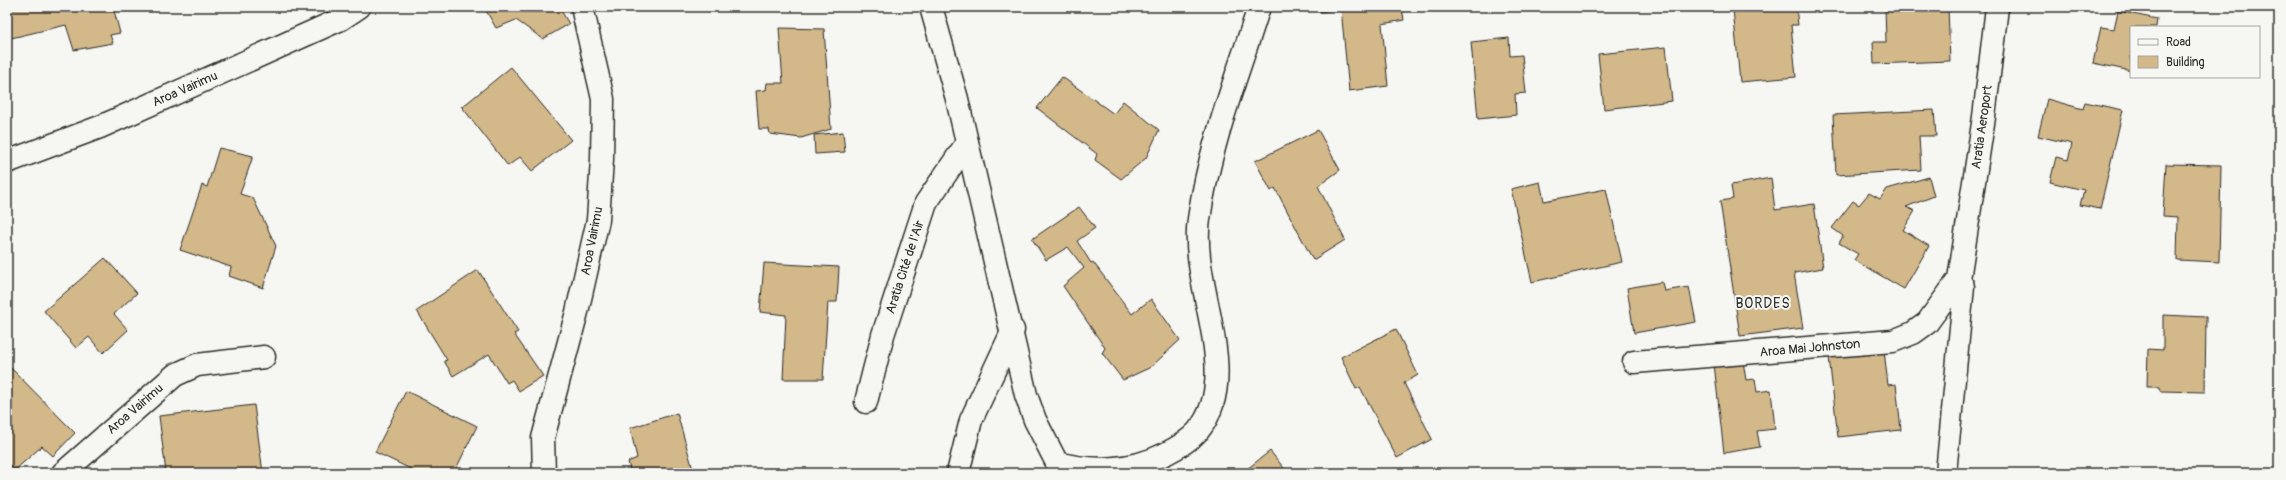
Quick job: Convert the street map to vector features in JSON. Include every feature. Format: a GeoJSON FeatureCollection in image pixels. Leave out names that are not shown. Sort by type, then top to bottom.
{"type":"FeatureCollection","features":[{"type":"Feature","properties":{"kind":"street","name":"Aroa Vairimu"},"geometry":{"type":"LineString","coordinates":[[7,162],[100,127],[328,24],[359,7]]}},
{"type":"Feature","properties":{"kind":"street","name":"Aroa Vairimu"},"geometry":{"type":"LineString","coordinates":[[544,473],[543,438],[577,312],[598,220],[602,159],[603,99],[582,7]]}},
{"type":"Feature","properties":{"kind":"street"},"geometry":{"type":"LineString","coordinates":[[931,7],[957,99],[1013,330],[1026,395],[1035,420],[1058,468],[1081,469],[1138,464],[1162,455],[1185,443],[1198,431],[1208,412],[1217,387],[1217,361],[1197,250],[1198,220],[1217,136],[1259,7]]}},
{"type":"Feature","properties":{"kind":"street","name":"Aratia Aeroport"},"geometry":{"type":"LineString","coordinates":[[1963,247],[1984,117],[1997,7]]}},
{"type":"Feature","properties":{"kind":"street","name":"Aratia Cité de l'Air"},"geometry":{"type":"LineString","coordinates":[[866,402],[883,335],[926,203],[967,143]]}},
{"type":"Feature","properties":{"kind":"street","name":"Aroa Mai Johnston"},"geometry":{"type":"LineString","coordinates":[[1634,362],[1893,341],[1913,333],[1927,323],[1959,279],[1963,247]]}},
{"type":"Feature","properties":{"kind":"street"},"geometry":{"type":"LineString","coordinates":[[958,473],[971,420],[1013,330]]}},
{"type":"Feature","properties":{"kind":"street","name":"Aroa Vairimu"},"geometry":{"type":"LineString","coordinates":[[63,473],[175,374],[197,365],[264,357]]}},
{"type":"Feature","properties":{"kind":"lane","name":"Aroa Mai Johnston"},"geometry":{"type":"LineString","coordinates":[[1946,473],[1964,286],[1959,279]]}},
{"type":"Feature","properties":{"kind":"building"},"geometry":{"type":"Polygon","coordinates":[[[7,7],[113,7],[120,33],[110,35],[113,43],[74,50],[66,25],[7,39],[7,7]]]}},
{"type":"Feature","properties":{"kind":"building"},"geometry":{"type":"Polygon","coordinates":[[[484,7],[559,7],[569,24],[543,39],[516,20],[496,28],[484,7]]]}},
{"type":"Feature","properties":{"kind":"building"},"geometry":{"type":"Polygon","coordinates":[[[1319,7],[1402,7],[1404,20],[1382,24],[1388,86],[1349,91],[1341,9],[1320,12],[1319,7]]]}},
{"type":"Feature","properties":{"kind":"building"},"geometry":{"type":"Polygon","coordinates":[[[1757,7],[1796,7],[1798,25],[1791,25],[1796,77],[1740,82],[1733,9],[1757,7]]]}},
{"type":"Feature","properties":{"kind":"building"},"geometry":{"type":"Polygon","coordinates":[[[1885,7],[1948,7],[1950,61],[1874,64],[1873,42],[1886,42],[1885,7]]]}},
{"type":"Feature","properties":{"kind":"building"},"geometry":{"type":"Polygon","coordinates":[[[2118,11],[2157,19],[2156,26],[2130,26],[2130,71],[2093,63],[2101,27],[2114,29],[2118,11]]]}},
{"type":"Feature","properties":{"kind":"building"},"geometry":{"type":"Polygon","coordinates":[[[779,28],[824,29],[831,129],[801,138],[770,134],[769,129],[759,129],[756,91],[766,90],[767,83],[783,83],[779,28]]]}},
{"type":"Feature","properties":{"kind":"building"},"geometry":{"type":"Polygon","coordinates":[[[1509,38],[1510,56],[1522,55],[1526,93],[1515,94],[1516,115],[1478,119],[1471,42],[1509,38]]]}},
{"type":"Feature","properties":{"kind":"building"},"geometry":{"type":"Polygon","coordinates":[[[1666,47],[1672,101],[1604,109],[1598,54],[1666,47]]]}},
{"type":"Feature","properties":{"kind":"building"},"geometry":{"type":"Polygon","coordinates":[[[511,67],[571,140],[532,171],[520,157],[508,166],[462,107],[511,67]]]}},
{"type":"Feature","properties":{"kind":"building"},"geometry":{"type":"Polygon","coordinates":[[[1062,77],[1114,114],[1123,101],[1159,130],[1146,158],[1121,179],[1095,160],[1097,154],[1037,108],[1062,77]]]}},
{"type":"Feature","properties":{"kind":"building"},"geometry":{"type":"Polygon","coordinates":[[[2047,99],[2083,109],[2085,102],[2123,110],[2100,209],[2080,205],[2084,190],[2050,182],[2056,157],[2068,160],[2072,144],[2038,136],[2047,99]]]}},
{"type":"Feature","properties":{"kind":"building"},"geometry":{"type":"Polygon","coordinates":[[[1934,110],[1936,136],[1919,136],[1921,170],[1836,175],[1833,115],[1934,110]]]}},
{"type":"Feature","properties":{"kind":"building"},"geometry":{"type":"Polygon","coordinates":[[[1318,130],[1340,170],[1318,186],[1345,240],[1313,260],[1275,188],[1271,191],[1255,161],[1318,130]]]}},
{"type":"Feature","properties":{"kind":"building"},"geometry":{"type":"Polygon","coordinates":[[[843,132],[845,152],[815,154],[814,135],[843,132]]]}},
{"type":"Feature","properties":{"kind":"building"},"geometry":{"type":"Polygon","coordinates":[[[219,148],[253,156],[240,194],[253,198],[276,246],[263,288],[229,276],[231,267],[180,250],[202,185],[207,187],[219,148]]]}},
{"type":"Feature","properties":{"kind":"building"},"geometry":{"type":"Polygon","coordinates":[[[2166,164],[2221,165],[2219,262],[2177,260],[2178,217],[2163,216],[2166,164]]]}},
{"type":"Feature","properties":{"kind":"building"},"geometry":{"type":"Polygon","coordinates":[[[1929,177],[1934,196],[1906,207],[1915,211],[1903,230],[1929,246],[1904,289],[1854,260],[1858,254],[1839,243],[1843,236],[1832,228],[1853,201],[1859,205],[1869,193],[1880,199],[1887,189],[1929,177]]]}},
{"type":"Feature","properties":{"kind":"building"},"geometry":{"type":"Polygon","coordinates":[[[1771,178],[1775,210],[1814,204],[1823,268],[1794,273],[1803,328],[1740,336],[1720,201],[1733,199],[1731,185],[1771,178]]]}},
{"type":"Feature","properties":{"kind":"building"},"geometry":{"type":"Polygon","coordinates":[[[1540,182],[1544,201],[1606,189],[1622,262],[1532,282],[1511,189],[1540,182]]]}},
{"type":"Feature","properties":{"kind":"building"},"geometry":{"type":"Polygon","coordinates":[[[1079,207],[1095,228],[1077,241],[1091,263],[1093,262],[1132,314],[1151,299],[1180,340],[1151,367],[1123,380],[1102,353],[1105,348],[1063,286],[1084,268],[1068,247],[1046,260],[1032,239],[1079,207]]]}},
{"type":"Feature","properties":{"kind":"building"},"geometry":{"type":"Polygon","coordinates":[[[105,258],[137,293],[114,314],[128,330],[103,353],[89,337],[76,348],[44,311],[105,258]]]}},
{"type":"Feature","properties":{"kind":"building"},"geometry":{"type":"Polygon","coordinates":[[[764,263],[839,267],[837,302],[828,302],[823,379],[783,379],[786,315],[760,312],[764,263]]]}},
{"type":"Feature","properties":{"kind":"building"},"geometry":{"type":"Polygon","coordinates":[[[478,270],[518,332],[514,334],[543,376],[519,391],[512,380],[507,383],[489,354],[453,376],[444,361],[447,360],[417,311],[478,270]]]}},
{"type":"Feature","properties":{"kind":"building"},"geometry":{"type":"Polygon","coordinates":[[[1662,282],[1664,291],[1689,287],[1696,322],[1634,333],[1627,288],[1662,282]]]}},
{"type":"Feature","properties":{"kind":"building"},"geometry":{"type":"Polygon","coordinates":[[[2163,315],[2206,317],[2205,392],[2161,391],[2160,387],[2147,387],[2148,349],[2163,350],[2163,315]]]}},
{"type":"Feature","properties":{"kind":"building"},"geometry":{"type":"Polygon","coordinates":[[[1396,329],[1418,375],[1404,383],[1432,439],[1397,458],[1360,387],[1356,389],[1341,357],[1396,329]]]}},
{"type":"Feature","properties":{"kind":"building"},"geometry":{"type":"Polygon","coordinates":[[[1884,350],[1888,385],[1896,384],[1901,430],[1838,437],[1829,357],[1884,350]]]}},
{"type":"Feature","properties":{"kind":"building"},"geometry":{"type":"Polygon","coordinates":[[[1743,361],[1746,380],[1755,379],[1757,392],[1771,390],[1775,429],[1757,431],[1760,447],[1724,453],[1714,364],[1743,361]]]}},
{"type":"Feature","properties":{"kind":"building"},"geometry":{"type":"Polygon","coordinates":[[[11,368],[75,433],[53,456],[42,446],[15,470],[7,462],[7,372],[11,368]]]}},
{"type":"Feature","properties":{"kind":"building"},"geometry":{"type":"Polygon","coordinates":[[[406,391],[477,426],[454,473],[419,473],[375,452],[406,391]]]}},
{"type":"Feature","properties":{"kind":"building"},"geometry":{"type":"Polygon","coordinates":[[[254,405],[263,473],[166,473],[159,416],[254,405]]]}},
{"type":"Feature","properties":{"kind":"building"},"geometry":{"type":"Polygon","coordinates":[[[677,413],[694,473],[631,473],[628,462],[637,458],[630,428],[677,413]]]}},
{"type":"Feature","properties":{"kind":"building"},"geometry":{"type":"Polygon","coordinates":[[[1270,451],[1288,473],[1242,473],[1270,451]]]}},
{"type":"Feature","properties":{"kind":"district","name":"BORDES"},"geometry":{"type":"Point","coordinates":[1763,303]}}]}
